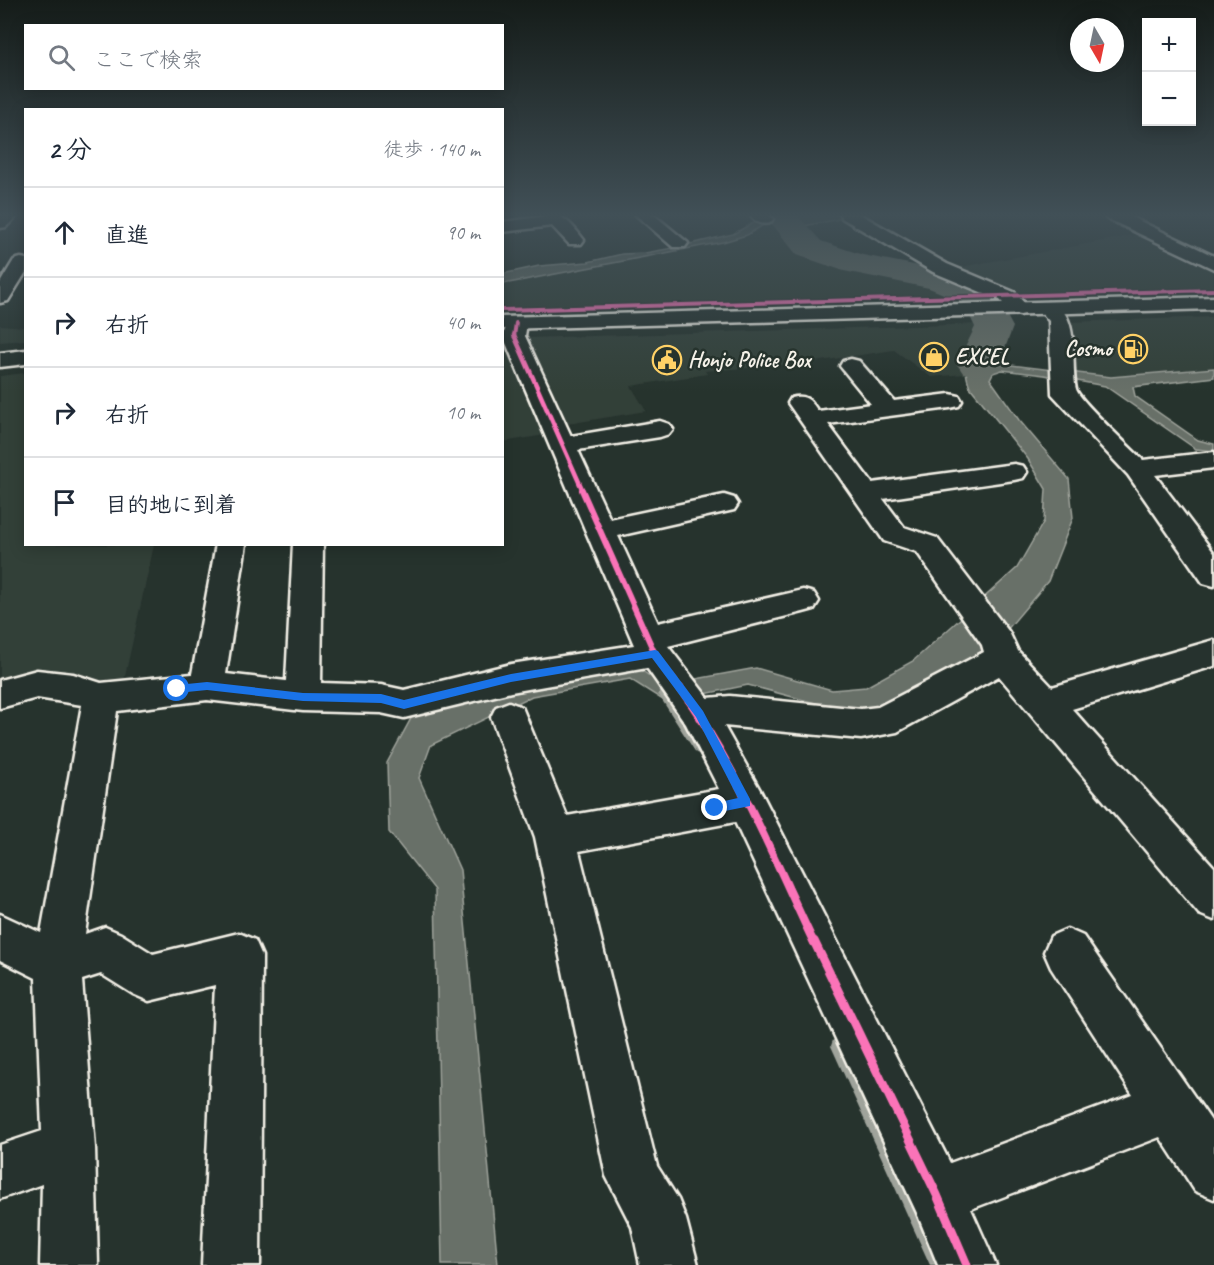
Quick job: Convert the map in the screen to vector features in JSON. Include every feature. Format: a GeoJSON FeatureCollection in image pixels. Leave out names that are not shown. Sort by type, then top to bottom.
{"type":"FeatureCollection","features":[{"type":"Feature","properties":{"kind":"main road"},"geometry":{"type":"LineString","coordinates":[[1,297],[17,273]]}},
{"type":"Feature","properties":{"kind":"main road"},"geometry":{"type":"LineString","coordinates":[[952,273],[1007,296],[1010,309]]}},
{"type":"Feature","properties":{"kind":"main road"},"geometry":{"type":"LineString","coordinates":[[967,1265],[937,1195],[730,805],[688,699],[651,646],[509,323],[1214,303]]}},
{"type":"Feature","properties":{"kind":"main road"},"geometry":{"type":"LineString","coordinates":[[1048,308],[1059,320],[1064,394],[1137,468],[1214,575]]}},
{"type":"Feature","properties":{"kind":"main road"},"geometry":{"type":"LineString","coordinates":[[0,360],[24,357]]}},
{"type":"Feature","properties":{"kind":"main road"},"geometry":{"type":"LineString","coordinates":[[851,366],[888,409]]}},
{"type":"Feature","properties":{"kind":"main road"},"geometry":{"type":"LineString","coordinates":[[950,401],[888,409],[806,411],[894,534],[927,545],[969,601],[1000,649],[1214,899]]}},
{"type":"Feature","properties":{"kind":"main road"},"geometry":{"type":"LineString","coordinates":[[563,445],[660,429]]}},
{"type":"Feature","properties":{"kind":"main road"},"geometry":{"type":"LineString","coordinates":[[1137,468],[1214,460]]}},
{"type":"Feature","properties":{"kind":"main road"},"geometry":{"type":"LineString","coordinates":[[864,493],[1014,472]]}},
{"type":"Feature","properties":{"kind":"main road"},"geometry":{"type":"LineString","coordinates":[[599,531],[724,504]]}},
{"type":"Feature","properties":{"kind":"main road"},"geometry":{"type":"LineString","coordinates":[[207,686],[231,546]]}},
{"type":"Feature","properties":{"kind":"main road"},"geometry":{"type":"LineString","coordinates":[[303,697],[308,546]]}},
{"type":"Feature","properties":{"kind":"main road"},"geometry":{"type":"LineString","coordinates":[[0,694],[37,684],[73,688],[101,697],[207,686],[303,697],[381,699],[404,704],[651,646],[803,601]]}},
{"type":"Feature","properties":{"kind":"main road"},"geometry":{"type":"LineString","coordinates":[[688,699],[730,711],[861,724],[884,721],[1000,649]]}},
{"type":"Feature","properties":{"kind":"main road"},"geometry":{"type":"LineString","coordinates":[[1045,703],[1214,653]]}},
{"type":"Feature","properties":{"kind":"main road"},"geometry":{"type":"LineString","coordinates":[[69,1265],[69,1148],[58,965],[101,697]]}},
{"type":"Feature","properties":{"kind":"main road"},"geometry":{"type":"LineString","coordinates":[[509,717],[555,837],[633,1176],[658,1219],[669,1265]]}},
{"type":"Feature","properties":{"kind":"main road"},"geometry":{"type":"LineString","coordinates":[[555,837],[730,805]]}},
{"type":"Feature","properties":{"kind":"main road"},"geometry":{"type":"LineString","coordinates":[[0,936],[58,965],[105,950],[149,978],[239,956],[231,1265]]}},
{"type":"Feature","properties":{"kind":"main road"},"geometry":{"type":"LineString","coordinates":[[1067,952],[1214,1172]]}},
{"type":"Feature","properties":{"kind":"main road"},"geometry":{"type":"LineString","coordinates":[[937,1195],[1171,1107]]}},
{"type":"Feature","properties":{"kind":"main road"},"geometry":{"type":"LineString","coordinates":[[0,1172],[69,1148]]}},
{"type":"Feature","properties":{"kind":"shaded area"},"geometry":{"type":"Polygon","coordinates":[[[506,273],[560,273],[504,284],[504,274],[506,273]]]}},
{"type":"Feature","properties":{"kind":"shaded area"},"geometry":{"type":"Polygon","coordinates":[[[560,273],[878,273],[926,279],[968,295],[504,308],[504,284],[560,273]]]}},
{"type":"Feature","properties":{"kind":"shaded area"},"geometry":{"type":"Polygon","coordinates":[[[883,273],[933,273],[981,288],[991,294],[970,296],[930,280],[883,273]]]}},
{"type":"Feature","properties":{"kind":"shaded area"},"geometry":{"type":"Polygon","coordinates":[[[960,273],[1214,273],[1214,289],[1013,294],[960,273]]]}},
{"type":"Feature","properties":{"kind":"shaded area"},"geometry":{"type":"Polygon","coordinates":[[[1214,317],[1214,368],[1111,377],[1070,371],[1070,322],[1214,317]]]}},
{"type":"Feature","properties":{"kind":"shaded area"},"geometry":{"type":"Polygon","coordinates":[[[982,324],[979,344],[968,359],[965,374],[931,377],[894,350],[800,364],[705,371],[707,374],[631,386],[646,411],[561,425],[524,340],[527,338],[982,324]]]}},
{"type":"Feature","properties":{"kind":"shaded area"},"geometry":{"type":"Polygon","coordinates":[[[982,324],[1004,324],[1006,330],[1000,361],[1011,365],[1111,377],[1214,368],[1214,377],[1133,387],[1135,396],[1198,440],[1214,444],[1214,451],[1196,449],[1105,386],[1002,370],[993,373],[990,379],[1019,420],[1069,479],[1073,518],[1048,581],[1006,631],[983,652],[874,709],[841,710],[748,685],[666,702],[630,679],[532,696],[431,745],[419,778],[460,870],[498,1265],[442,1265],[435,890],[389,832],[387,763],[414,713],[541,682],[638,668],[667,688],[696,679],[756,668],[832,690],[866,687],[913,661],[1017,568],[1044,521],[1046,489],[1028,459],[970,387],[967,378],[966,367],[979,343],[982,324]]]}},
{"type":"Feature","properties":{"kind":"shaded area"},"geometry":{"type":"Polygon","coordinates":[[[0,325],[24,327],[24,340],[0,342],[0,325]]]}},
{"type":"Feature","properties":{"kind":"shaded area"},"geometry":{"type":"Polygon","coordinates":[[[505,338],[545,435],[504,442],[505,338]]]}},
{"type":"Feature","properties":{"kind":"shaded area"},"geometry":{"type":"Polygon","coordinates":[[[24,373],[24,546],[154,546],[123,685],[0,684],[0,376],[24,373]]]}},
{"type":"Feature","properties":{"kind":"waterway"},"geometry":{"type":"LineString","coordinates":[[905,273],[938,279],[978,295],[994,327],[978,364]]}},
{"type":"Feature","properties":{"kind":"waterway"},"geometry":{"type":"LineString","coordinates":[[664,694],[700,749]]}},
{"type":"Feature","properties":{"kind":"waterway"},"geometry":{"type":"LineString","coordinates":[[839,1046],[939,1265]]}},
{"type":"Feature","properties":{"kind":"cycle path"},"geometry":{"type":"LineString","coordinates":[[504,310],[1214,290]]}},
{"type":"Feature","properties":{"kind":"cycle path"},"geometry":{"type":"LineString","coordinates":[[516,323],[514,336],[655,654],[699,714],[746,802],[937,1195],[967,1265]]}},
{"type":"Feature","properties":{"kind":"place","name":"Cosmo"},"geometry":{"type":"Point","coordinates":[1133,349]}},
{"type":"Feature","properties":{"kind":"place","name":"EXCEL"},"geometry":{"type":"Point","coordinates":[934,357]}},
{"type":"Feature","properties":{"kind":"place","name":"Honjo Police Box"},"geometry":{"type":"Point","coordinates":[667,360]}},
{"type":"Feature","properties":{"kind":"route"},"geometry":{"type":"LineString","coordinates":[[177,689],[207,686],[303,697],[381,699],[404,704],[511,678],[655,654],[699,714],[746,802],[715,808]]}}]}
